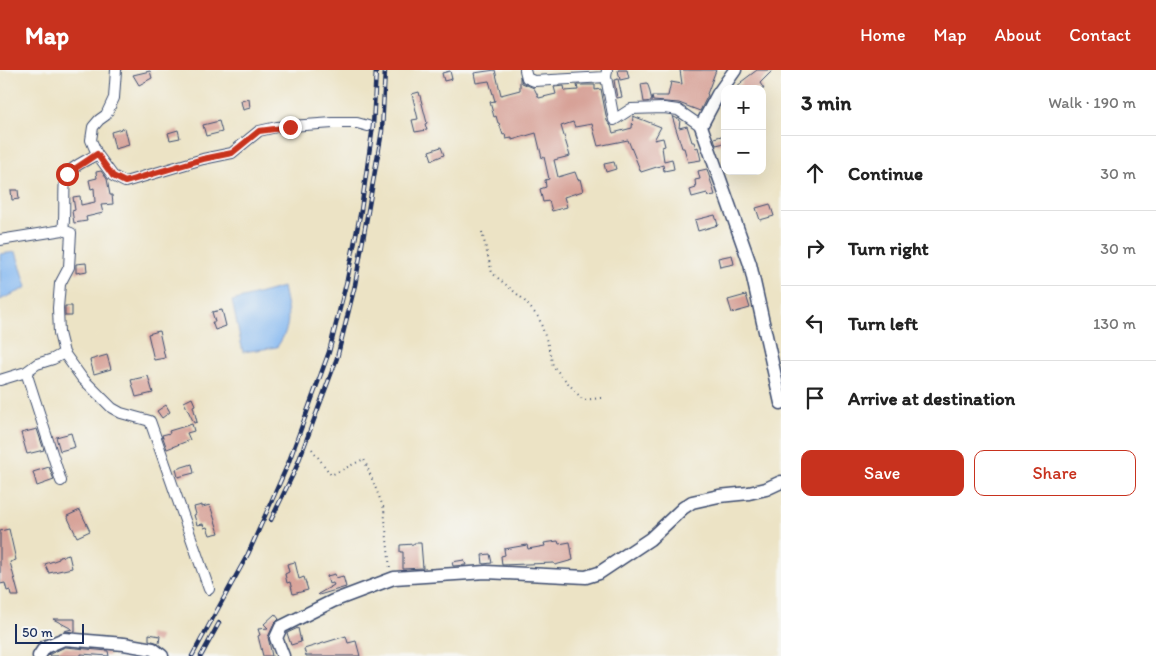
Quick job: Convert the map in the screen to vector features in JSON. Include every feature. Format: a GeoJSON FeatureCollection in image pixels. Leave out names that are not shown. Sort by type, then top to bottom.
{"type":"FeatureCollection","features":[{"type":"Feature","properties":{"kind":"street"},"geometry":{"type":"LineString","coordinates":[[116,70],[114,98],[106,115],[93,127],[91,140],[97,154],[113,176],[125,182],[203,159],[232,153],[259,131],[277,127],[333,123],[357,123],[368,126]]}},
{"type":"Feature","properties":{"kind":"street"},"geometry":{"type":"LineString","coordinates":[[525,70],[527,78],[534,81],[606,74],[614,120],[631,109],[664,108],[678,110],[701,126],[750,264],[781,404]]}},
{"type":"Feature","properties":{"kind":"street"},"geometry":{"type":"LineString","coordinates":[[701,126],[718,94],[735,70]]}},
{"type":"Feature","properties":{"kind":"street"},"geometry":{"type":"LineString","coordinates":[[63,230],[66,207],[64,180],[73,169],[97,154]]}},
{"type":"Feature","properties":{"kind":"street"},"geometry":{"type":"LineString","coordinates":[[0,240],[63,230],[70,233],[69,267],[60,284],[58,308],[59,333],[64,353],[82,378],[112,408],[150,421],[209,588]]}},
{"type":"Feature","properties":{"kind":"street"},"geometry":{"type":"LineString","coordinates":[[0,380],[26,372],[37,364],[64,353]]}},
{"type":"Feature","properties":{"kind":"street"},"geometry":{"type":"LineString","coordinates":[[26,372],[61,481]]}},
{"type":"Feature","properties":{"kind":"street"},"geometry":{"type":"LineString","coordinates":[[283,656],[276,638],[281,627],[333,601],[391,579],[486,572],[586,577],[606,570],[637,549],[692,502],[719,496],[749,493],[766,489],[781,482]]}},
{"type":"Feature","properties":{"kind":"street"},"geometry":{"type":"LineString","coordinates":[[39,656],[45,648],[64,639],[124,644],[153,649],[162,656]]}},
{"type":"Feature","properties":{"kind":"path"},"geometry":{"type":"LineString","coordinates":[[482,232],[492,273],[523,299],[539,318],[553,366],[583,400],[601,398]]}},
{"type":"Feature","properties":{"kind":"path"},"geometry":{"type":"LineString","coordinates":[[312,449],[331,475],[364,459],[384,509],[391,579]]}},
{"type":"Feature","properties":{"kind":"water"},"geometry":{"type":"Polygon","coordinates":[[[16,252],[27,287],[0,300],[0,254],[16,252]]]}},
{"type":"Feature","properties":{"kind":"water"},"geometry":{"type":"Polygon","coordinates":[[[283,287],[288,318],[282,339],[277,347],[243,352],[232,301],[283,287]]]}},
{"type":"Feature","properties":{"kind":"building"},"geometry":{"type":"Polygon","coordinates":[[[495,70],[501,95],[520,90],[520,76],[522,83],[534,88],[539,98],[556,94],[554,87],[564,86],[565,91],[578,90],[577,85],[595,85],[595,90],[601,89],[607,121],[613,133],[632,128],[633,116],[661,127],[654,140],[663,138],[665,146],[662,147],[664,161],[672,159],[674,169],[664,171],[663,165],[641,172],[628,140],[598,146],[592,124],[575,127],[573,122],[561,126],[570,156],[554,160],[558,177],[575,172],[578,180],[580,179],[583,191],[564,197],[567,207],[552,211],[549,201],[543,202],[540,189],[546,187],[545,180],[549,179],[536,133],[512,140],[512,138],[506,139],[496,116],[494,117],[490,102],[495,101],[489,81],[476,83],[474,73],[495,70]]]}},
{"type":"Feature","properties":{"kind":"building"},"geometry":{"type":"Polygon","coordinates":[[[618,70],[627,70],[629,78],[620,80],[618,70]]]}},
{"type":"Feature","properties":{"kind":"building"},"geometry":{"type":"Polygon","coordinates":[[[680,70],[716,70],[708,95],[700,111],[679,103],[653,101],[652,96],[668,96],[671,82],[682,84],[680,70]]]}},
{"type":"Feature","properties":{"kind":"building"},"geometry":{"type":"Polygon","coordinates":[[[757,70],[773,70],[760,83],[761,85],[740,85],[757,70]]]}},
{"type":"Feature","properties":{"kind":"building"},"geometry":{"type":"Polygon","coordinates":[[[150,71],[152,78],[139,85],[133,75],[150,71]]]}},
{"type":"Feature","properties":{"kind":"building"},"geometry":{"type":"Polygon","coordinates":[[[450,71],[452,79],[444,81],[442,73],[450,71]]]}},
{"type":"Feature","properties":{"kind":"building"},"geometry":{"type":"Polygon","coordinates":[[[618,79],[622,97],[617,98],[614,80],[618,79]]]}},
{"type":"Feature","properties":{"kind":"building"},"geometry":{"type":"Polygon","coordinates":[[[647,83],[652,101],[644,102],[641,84],[647,83]]]}},
{"type":"Feature","properties":{"kind":"building"},"geometry":{"type":"Polygon","coordinates":[[[419,92],[427,130],[415,132],[412,120],[418,119],[412,94],[419,92]]]}},
{"type":"Feature","properties":{"kind":"building"},"geometry":{"type":"Polygon","coordinates":[[[249,99],[250,108],[243,110],[241,101],[249,99]]]}},
{"type":"Feature","properties":{"kind":"building"},"geometry":{"type":"Polygon","coordinates":[[[672,116],[680,120],[679,128],[687,126],[692,142],[694,142],[696,148],[698,147],[701,160],[688,162],[672,116]]]}},
{"type":"Feature","properties":{"kind":"building"},"geometry":{"type":"Polygon","coordinates":[[[219,121],[222,132],[206,136],[203,125],[219,121]]]}},
{"type":"Feature","properties":{"kind":"building"},"geometry":{"type":"Polygon","coordinates":[[[125,128],[129,145],[115,149],[111,132],[125,128]]]}},
{"type":"Feature","properties":{"kind":"building"},"geometry":{"type":"Polygon","coordinates":[[[178,130],[180,138],[170,140],[168,133],[178,130]]]}},
{"type":"Feature","properties":{"kind":"building"},"geometry":{"type":"Polygon","coordinates":[[[721,136],[721,144],[716,145],[714,138],[721,136]]]}},
{"type":"Feature","properties":{"kind":"building"},"geometry":{"type":"Polygon","coordinates":[[[441,147],[444,155],[432,160],[429,151],[441,147]]]}},
{"type":"Feature","properties":{"kind":"building"},"geometry":{"type":"Polygon","coordinates":[[[614,162],[616,169],[606,172],[604,164],[614,162]]]}},
{"type":"Feature","properties":{"kind":"building"},"geometry":{"type":"Polygon","coordinates":[[[707,169],[715,195],[708,196],[707,193],[692,197],[690,190],[696,188],[695,180],[700,179],[698,171],[707,169]]]}},
{"type":"Feature","properties":{"kind":"building"},"geometry":{"type":"Polygon","coordinates":[[[101,171],[107,179],[113,204],[101,205],[103,213],[86,217],[87,221],[74,223],[72,211],[75,210],[73,197],[80,196],[81,205],[95,202],[94,188],[91,189],[89,180],[97,178],[96,172],[101,171]]]}},
{"type":"Feature","properties":{"kind":"building"},"geometry":{"type":"Polygon","coordinates":[[[11,190],[18,190],[19,199],[12,200],[11,190]]]}},
{"type":"Feature","properties":{"kind":"building"},"geometry":{"type":"Polygon","coordinates":[[[770,204],[774,216],[760,220],[756,208],[770,204]]]}},
{"type":"Feature","properties":{"kind":"building"},"geometry":{"type":"Polygon","coordinates":[[[715,215],[718,225],[698,231],[695,220],[715,215]]]}},
{"type":"Feature","properties":{"kind":"building"},"geometry":{"type":"Polygon","coordinates":[[[732,255],[734,264],[720,267],[718,258],[732,255]]]}},
{"type":"Feature","properties":{"kind":"building"},"geometry":{"type":"Polygon","coordinates":[[[86,263],[87,271],[76,273],[76,264],[86,263]]]}},
{"type":"Feature","properties":{"kind":"building"},"geometry":{"type":"Polygon","coordinates":[[[746,295],[750,308],[732,313],[728,300],[746,295]]]}},
{"type":"Feature","properties":{"kind":"building"},"geometry":{"type":"Polygon","coordinates":[[[65,306],[72,306],[72,316],[65,316],[65,306]]]}},
{"type":"Feature","properties":{"kind":"building"},"geometry":{"type":"Polygon","coordinates":[[[222,310],[226,326],[215,330],[212,322],[215,322],[212,312],[222,310]]]}},
{"type":"Feature","properties":{"kind":"building"},"geometry":{"type":"Polygon","coordinates":[[[159,331],[165,358],[154,360],[148,334],[159,331]]]}},
{"type":"Feature","properties":{"kind":"building"},"geometry":{"type":"Polygon","coordinates":[[[107,355],[111,369],[94,374],[90,360],[107,355]]]}},
{"type":"Feature","properties":{"kind":"building"},"geometry":{"type":"Polygon","coordinates":[[[148,376],[153,393],[136,397],[131,380],[148,376]]]}},
{"type":"Feature","properties":{"kind":"building"},"geometry":{"type":"Polygon","coordinates":[[[192,398],[195,405],[193,406],[197,422],[194,423],[184,402],[192,398]]]}},
{"type":"Feature","properties":{"kind":"building"},"geometry":{"type":"Polygon","coordinates":[[[166,405],[170,412],[162,418],[157,411],[166,405]]]}},
{"type":"Feature","properties":{"kind":"building"},"geometry":{"type":"Polygon","coordinates":[[[192,424],[194,431],[187,433],[190,440],[167,449],[162,435],[192,424]]]}},
{"type":"Feature","properties":{"kind":"building"},"geometry":{"type":"Polygon","coordinates":[[[37,429],[44,450],[27,454],[21,433],[37,429]]]}},
{"type":"Feature","properties":{"kind":"building"},"geometry":{"type":"Polygon","coordinates":[[[71,433],[75,447],[60,451],[56,437],[71,433]]]}},
{"type":"Feature","properties":{"kind":"building"},"geometry":{"type":"Polygon","coordinates":[[[192,464],[194,473],[178,477],[176,469],[192,464]]]}},
{"type":"Feature","properties":{"kind":"building"},"geometry":{"type":"Polygon","coordinates":[[[49,467],[54,480],[37,486],[33,472],[49,467]]]}},
{"type":"Feature","properties":{"kind":"building"},"geometry":{"type":"Polygon","coordinates":[[[202,505],[202,507],[210,505],[219,533],[210,535],[207,527],[204,528],[203,524],[197,525],[194,507],[202,505]]]}},
{"type":"Feature","properties":{"kind":"building"},"geometry":{"type":"Polygon","coordinates":[[[80,510],[90,531],[77,537],[67,516],[80,510]]]}},
{"type":"Feature","properties":{"kind":"building"},"geometry":{"type":"Polygon","coordinates":[[[9,529],[16,560],[10,562],[19,596],[11,596],[10,590],[7,591],[5,583],[0,584],[0,531],[9,529]]]}},
{"type":"Feature","properties":{"kind":"building"},"geometry":{"type":"Polygon","coordinates":[[[558,541],[559,544],[570,542],[573,560],[555,565],[554,563],[502,565],[501,556],[505,555],[504,549],[527,545],[528,549],[545,546],[544,543],[558,541]]]}},
{"type":"Feature","properties":{"kind":"building"},"geometry":{"type":"Polygon","coordinates":[[[421,543],[423,568],[403,569],[403,552],[400,552],[400,545],[421,543]]]}},
{"type":"Feature","properties":{"kind":"building"},"geometry":{"type":"Polygon","coordinates":[[[490,554],[492,563],[483,564],[482,555],[490,554]]]}},
{"type":"Feature","properties":{"kind":"building"},"geometry":{"type":"Polygon","coordinates":[[[69,555],[72,568],[49,573],[45,564],[59,559],[59,557],[69,555]]]}},
{"type":"Feature","properties":{"kind":"building"},"geometry":{"type":"Polygon","coordinates":[[[464,560],[466,565],[453,566],[452,562],[464,560]]]}},
{"type":"Feature","properties":{"kind":"building"},"geometry":{"type":"Polygon","coordinates":[[[295,562],[299,579],[304,577],[308,590],[293,594],[290,582],[287,583],[285,574],[289,572],[287,564],[295,562]]]}},
{"type":"Feature","properties":{"kind":"building"},"geometry":{"type":"Polygon","coordinates":[[[335,574],[336,578],[343,576],[346,587],[319,595],[334,585],[333,583],[329,584],[327,576],[335,574]]]}},
{"type":"Feature","properties":{"kind":"building"},"geometry":{"type":"Polygon","coordinates":[[[275,614],[279,619],[274,624],[268,637],[272,656],[263,656],[258,629],[268,628],[264,624],[275,614]]]}},
{"type":"Feature","properties":{"kind":"building"},"geometry":{"type":"Polygon","coordinates":[[[53,619],[75,619],[75,632],[64,631],[72,629],[53,619]]]}},
{"type":"Feature","properties":{"kind":"building"},"geometry":{"type":"Polygon","coordinates":[[[298,628],[301,642],[291,645],[287,633],[298,628]]]}},
{"type":"Feature","properties":{"kind":"building"},"geometry":{"type":"Polygon","coordinates":[[[149,634],[160,636],[159,643],[149,640],[149,634]]]}},
{"type":"Feature","properties":{"kind":"building"},"geometry":{"type":"Polygon","coordinates":[[[346,636],[348,643],[356,641],[360,656],[306,656],[304,649],[346,636]]]}},
{"type":"Feature","properties":{"kind":"building"},"geometry":{"type":"Polygon","coordinates":[[[65,647],[108,651],[109,656],[81,654],[81,656],[49,656],[65,647]]]}},
{"type":"Feature","properties":{"kind":"railway"},"geometry":{"type":"LineString","coordinates":[[192,656],[248,554],[288,464],[329,352],[347,280],[361,210],[373,126],[376,70]]}},
{"type":"Feature","properties":{"kind":"railway"},"geometry":{"type":"LineString","coordinates":[[271,520],[296,468],[337,358],[355,285],[382,131],[385,70]]}},
{"type":"Feature","properties":{"kind":"railway"},"geometry":{"type":"LineString","coordinates":[[201,656],[219,623]]}},
{"type":"Feature","properties":{"kind":"route"},"geometry":{"type":"LineString","coordinates":[[67,174],[97,154],[113,176],[125,182],[203,159],[232,153],[259,131],[277,127],[290,127]]}}]}
